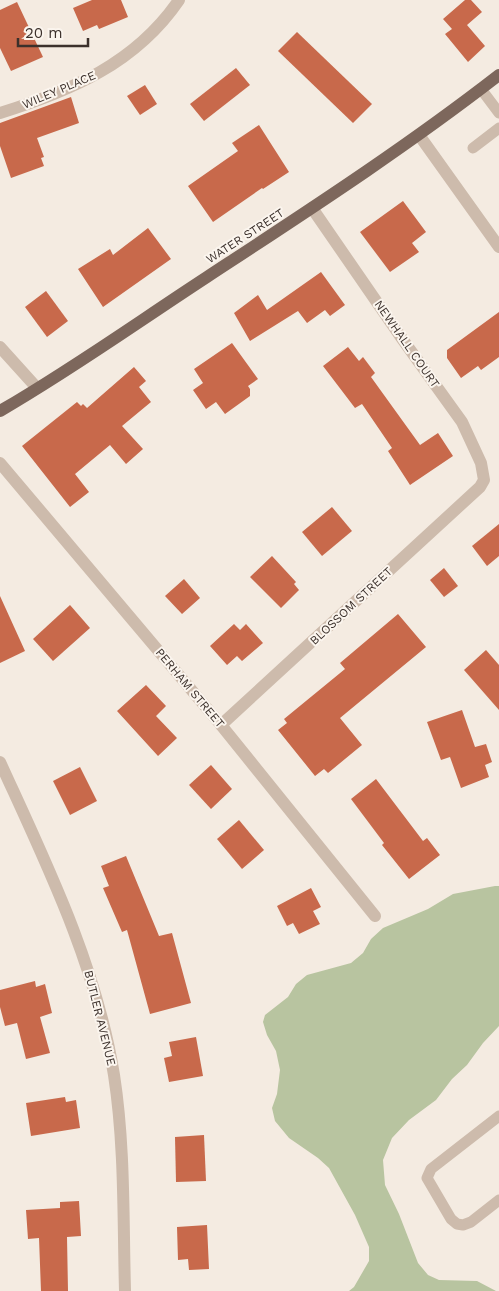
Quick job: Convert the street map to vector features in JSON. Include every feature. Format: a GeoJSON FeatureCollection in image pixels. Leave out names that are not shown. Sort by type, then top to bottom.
{"type":"FeatureCollection","features":[{"type":"Feature","properties":{"kind":"main road","name":"WATER STREET"},"geometry":{"type":"LineString","coordinates":[[0,410],[37,388],[312,208],[419,135],[499,76]]}},
{"type":"Feature","properties":{"kind":"street","name":"WILEY PLACE"},"geometry":{"type":"LineString","coordinates":[[0,113],[82,82],[124,58],[162,24],[180,0]]}},
{"type":"Feature","properties":{"kind":"street"},"geometry":{"type":"LineString","coordinates":[[419,135],[499,247]]}},
{"type":"Feature","properties":{"kind":"street","name":"NEWHALL COURT"},"geometry":{"type":"LineString","coordinates":[[312,208],[465,426],[483,469],[484,480],[480,487]]}},
{"type":"Feature","properties":{"kind":"street"},"geometry":{"type":"LineString","coordinates":[[0,347],[37,388]]}},
{"type":"Feature","properties":{"kind":"street","name":"PERHAM STREET"},"geometry":{"type":"LineString","coordinates":[[0,464],[221,725],[375,916]]}},
{"type":"Feature","properties":{"kind":"street","name":"BLOSSOM STREET"},"geometry":{"type":"LineString","coordinates":[[221,725],[480,487]]}},
{"type":"Feature","properties":{"kind":"street","name":"BUTLER AVENUE"},"geometry":{"type":"LineString","coordinates":[[0,762],[51,875],[72,927],[95,991],[104,1024],[114,1073],[120,1124],[126,1291]]}},
{"type":"Feature","properties":{"kind":"lane"},"geometry":{"type":"LineString","coordinates":[[481,89],[499,113]]}},
{"type":"Feature","properties":{"kind":"lane"},"geometry":{"type":"LineString","coordinates":[[474,148],[499,128]]}},
{"type":"Feature","properties":{"kind":"lane"},"geometry":{"type":"LineString","coordinates":[[499,1116],[431,1169],[426,1176],[428,1183],[451,1219],[457,1224],[463,1225],[471,1222],[499,1200]]}},
{"type":"Feature","properties":{"kind":"green space"},"geometry":{"type":"Polygon","coordinates":[[[499,886],[499,1026],[436,1100],[409,1120],[392,1138],[383,1160],[385,1185],[399,1214],[418,1263],[428,1275],[439,1280],[477,1281],[496,1291],[349,1291],[354,1287],[369,1261],[369,1247],[355,1215],[329,1168],[289,1138],[275,1121],[272,1108],[277,1094],[280,1070],[276,1051],[267,1035],[263,1022],[265,1015],[288,997],[296,984],[307,975],[351,963],[363,953],[371,939],[383,928],[428,909],[453,894],[499,886]]]}},
{"type":"Feature","properties":{"kind":"building"},"geometry":{"type":"Polygon","coordinates":[[[92,0],[121,0],[128,17],[99,29],[97,25],[83,31],[73,8],[92,0]]]}},
{"type":"Feature","properties":{"kind":"building"},"geometry":{"type":"Polygon","coordinates":[[[465,0],[471,0],[482,12],[467,25],[485,46],[468,62],[445,34],[452,29],[443,19],[465,0]]]}},
{"type":"Feature","properties":{"kind":"building"},"geometry":{"type":"Polygon","coordinates":[[[17,2],[43,57],[11,71],[0,48],[0,10],[17,2]]]}},
{"type":"Feature","properties":{"kind":"building"},"geometry":{"type":"Polygon","coordinates":[[[297,32],[372,104],[353,123],[278,51],[297,32]]]}},
{"type":"Feature","properties":{"kind":"building"},"geometry":{"type":"Polygon","coordinates":[[[236,68],[250,85],[204,121],[190,104],[236,68]]]}},
{"type":"Feature","properties":{"kind":"building"},"geometry":{"type":"Polygon","coordinates":[[[145,85],[157,104],[140,115],[127,96],[145,85]]]}},
{"type":"Feature","properties":{"kind":"building"},"geometry":{"type":"Polygon","coordinates":[[[71,97],[79,123],[37,138],[44,157],[41,158],[44,166],[11,178],[0,146],[0,123],[71,97]]]}},
{"type":"Feature","properties":{"kind":"building"},"geometry":{"type":"Polygon","coordinates":[[[259,125],[289,172],[213,222],[188,186],[238,151],[232,143],[259,125]]]}},
{"type":"Feature","properties":{"kind":"building"},"geometry":{"type":"Polygon","coordinates":[[[403,201],[426,232],[412,243],[419,252],[390,272],[360,232],[403,201]]]}},
{"type":"Feature","properties":{"kind":"building"},"geometry":{"type":"Polygon","coordinates":[[[148,228],[171,259],[103,307],[78,269],[110,249],[113,255],[148,228]]]}},
{"type":"Feature","properties":{"kind":"building"},"geometry":{"type":"Polygon","coordinates":[[[321,272],[345,305],[330,316],[325,310],[307,323],[298,311],[250,341],[234,313],[258,295],[267,310],[321,272]]]}},
{"type":"Feature","properties":{"kind":"building"},"geometry":{"type":"Polygon","coordinates":[[[46,291],[68,321],[47,337],[25,307],[46,291]]]}},
{"type":"Feature","properties":{"kind":"building"},"geometry":{"type":"Polygon","coordinates":[[[499,312],[499,357],[481,370],[478,366],[461,378],[447,358],[447,350],[499,312]]]}},
{"type":"Feature","properties":{"kind":"building"},"geometry":{"type":"Polygon","coordinates":[[[232,343],[258,379],[248,386],[250,396],[225,414],[216,402],[206,409],[193,390],[203,383],[194,369],[232,343]]]}},
{"type":"Feature","properties":{"kind":"building"},"geometry":{"type":"Polygon","coordinates":[[[348,347],[359,361],[363,357],[375,373],[371,377],[420,445],[438,433],[453,456],[410,485],[388,451],[392,448],[362,404],[355,408],[323,366],[348,347]]]}},
{"type":"Feature","properties":{"kind":"building"},"geometry":{"type":"Polygon","coordinates":[[[134,367],[146,381],[139,387],[151,402],[122,426],[143,449],[126,464],[110,445],[75,474],[89,492],[70,507],[22,446],[77,402],[87,408],[134,367]]]}},
{"type":"Feature","properties":{"kind":"building"},"geometry":{"type":"Polygon","coordinates":[[[332,507],[352,531],[322,556],[302,532],[332,507]]]}},
{"type":"Feature","properties":{"kind":"building"},"geometry":{"type":"Polygon","coordinates":[[[499,524],[499,556],[487,566],[472,546],[499,524]]]}},
{"type":"Feature","properties":{"kind":"building"},"geometry":{"type":"Polygon","coordinates":[[[272,556],[296,582],[294,584],[299,590],[281,608],[250,577],[272,556]]]}},
{"type":"Feature","properties":{"kind":"building"},"geometry":{"type":"Polygon","coordinates":[[[444,568],[458,586],[444,597],[430,580],[444,568]]]}},
{"type":"Feature","properties":{"kind":"building"},"geometry":{"type":"Polygon","coordinates":[[[184,579],[200,598],[182,614],[165,596],[184,579]]]}},
{"type":"Feature","properties":{"kind":"building"},"geometry":{"type":"Polygon","coordinates":[[[0,596],[25,651],[0,663],[0,596]]]}},
{"type":"Feature","properties":{"kind":"building"},"geometry":{"type":"Polygon","coordinates":[[[70,605],[90,628],[53,661],[33,639],[70,605]]]}},
{"type":"Feature","properties":{"kind":"building"},"geometry":{"type":"Polygon","coordinates":[[[398,614],[426,647],[340,718],[362,745],[328,773],[324,769],[315,776],[278,730],[287,723],[284,719],[345,669],[340,663],[398,614]]]}},
{"type":"Feature","properties":{"kind":"building"},"geometry":{"type":"Polygon","coordinates":[[[234,624],[240,630],[246,624],[263,643],[242,661],[237,656],[227,665],[210,646],[234,624]]]}},
{"type":"Feature","properties":{"kind":"building"},"geometry":{"type":"Polygon","coordinates":[[[486,650],[499,665],[499,710],[464,670],[486,650]]]}},
{"type":"Feature","properties":{"kind":"building"},"geometry":{"type":"Polygon","coordinates":[[[146,685],[166,706],[156,716],[177,738],[158,756],[117,711],[146,685]]]}},
{"type":"Feature","properties":{"kind":"building"},"geometry":{"type":"Polygon","coordinates":[[[462,710],[475,747],[486,744],[492,762],[485,765],[489,777],[461,788],[450,757],[441,760],[427,722],[462,710]]]}},
{"type":"Feature","properties":{"kind":"building"},"geometry":{"type":"Polygon","coordinates":[[[211,765],[232,789],[211,809],[189,785],[211,765]]]}},
{"type":"Feature","properties":{"kind":"building"},"geometry":{"type":"Polygon","coordinates":[[[80,767],[97,801],[70,815],[53,781],[80,767]]]}},
{"type":"Feature","properties":{"kind":"building"},"geometry":{"type":"Polygon","coordinates":[[[376,779],[423,841],[427,838],[440,855],[409,879],[382,845],[384,843],[351,799],[376,779]]]}},
{"type":"Feature","properties":{"kind":"building"},"geometry":{"type":"Polygon","coordinates":[[[239,820],[264,850],[242,869],[217,839],[239,820]]]}},
{"type":"Feature","properties":{"kind":"building"},"geometry":{"type":"Polygon","coordinates":[[[126,856],[159,936],[172,933],[191,1003],[150,1014],[127,930],[122,932],[103,888],[109,886],[101,866],[126,856]]]}},
{"type":"Feature","properties":{"kind":"building"},"geometry":{"type":"Polygon","coordinates":[[[311,888],[321,907],[313,911],[320,924],[299,934],[293,923],[287,926],[277,906],[311,888]]]}},
{"type":"Feature","properties":{"kind":"building"},"geometry":{"type":"Polygon","coordinates":[[[35,981],[36,987],[45,984],[52,1013],[40,1017],[50,1053],[26,1059],[17,1023],[5,1026],[0,1007],[0,990],[35,981]]]}},
{"type":"Feature","properties":{"kind":"building"},"geometry":{"type":"Polygon","coordinates":[[[196,1037],[203,1076],[169,1082],[164,1058],[172,1056],[169,1042],[196,1037]]]}},
{"type":"Feature","properties":{"kind":"building"},"geometry":{"type":"Polygon","coordinates":[[[65,1097],[66,1102],[76,1100],[80,1128],[31,1136],[26,1103],[65,1097]]]}},
{"type":"Feature","properties":{"kind":"building"},"geometry":{"type":"Polygon","coordinates":[[[204,1135],[206,1181],[176,1182],[175,1137],[204,1135]]]}},
{"type":"Feature","properties":{"kind":"building"},"geometry":{"type":"Polygon","coordinates":[[[79,1201],[81,1236],[67,1237],[68,1291],[41,1291],[39,1238],[28,1239],[26,1210],[60,1208],[60,1202],[79,1201]]]}},
{"type":"Feature","properties":{"kind":"building"},"geometry":{"type":"Polygon","coordinates":[[[207,1225],[209,1269],[189,1270],[188,1259],[178,1260],[177,1227],[207,1225]]]}}]}
